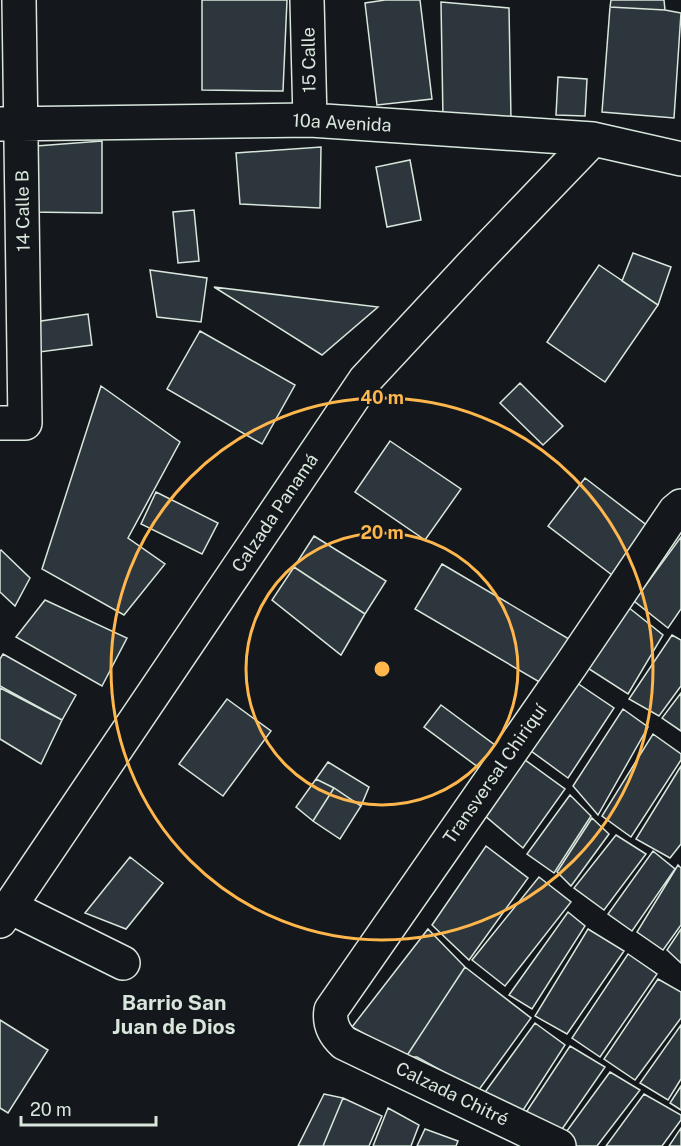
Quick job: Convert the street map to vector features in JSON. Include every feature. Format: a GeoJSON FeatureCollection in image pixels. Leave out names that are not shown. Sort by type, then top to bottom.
{"type":"FeatureCollection","features":[{"type":"Feature","properties":{"kind":"street","name":"14 Calle B"},"geometry":{"type":"LineString","coordinates":[[12,423],[11,124],[19,0]]}},
{"type":"Feature","properties":{"kind":"street","name":"15 Calle"},"geometry":{"type":"LineString","coordinates":[[307,0],[310,120]]}},
{"type":"Feature","properties":{"kind":"street","name":"10a Avenida"},"geometry":{"type":"LineString","coordinates":[[11,124],[310,120],[592,139],[681,159]]}},
{"type":"Feature","properties":{"kind":"street","name":"Calzada Panamá"},"geometry":{"type":"LineString","coordinates":[[5,914],[365,380],[592,139]]}},
{"type":"Feature","properties":{"kind":"street","name":"Transversal Chiriquí"},"geometry":{"type":"LineString","coordinates":[[344,1042],[337,1036],[333,1027],[330,1018],[331,1010],[675,511],[681,506]]}},
{"type":"Feature","properties":{"kind":"street"},"geometry":{"type":"LineString","coordinates":[[5,914],[123,963]]}},
{"type":"Feature","properties":{"kind":"street","name":"Calzada Chitré"},"geometry":{"type":"LineString","coordinates":[[344,1042],[559,1146]]}},
{"type":"Feature","properties":{"kind":"building"},"geometry":{"type":"Polygon","coordinates":[[[202,0],[287,0],[283,91],[202,90],[202,0]]]}},
{"type":"Feature","properties":{"kind":"building"},"geometry":{"type":"Polygon","coordinates":[[[385,0],[420,0],[432,99],[377,105],[365,3],[385,0]]]}},
{"type":"Feature","properties":{"kind":"building"},"geometry":{"type":"Polygon","coordinates":[[[611,0],[664,0],[665,10],[610,7],[611,0]]]}},
{"type":"Feature","properties":{"kind":"building"},"geometry":{"type":"Polygon","coordinates":[[[441,2],[509,8],[511,119],[443,119],[441,2]]]}},
{"type":"Feature","properties":{"kind":"building"},"geometry":{"type":"Polygon","coordinates":[[[610,7],[681,13],[674,118],[602,112],[610,7]]]}},
{"type":"Feature","properties":{"kind":"building"},"geometry":{"type":"Polygon","coordinates":[[[558,77],[587,79],[585,116],[556,115],[558,77]]]}},
{"type":"Feature","properties":{"kind":"building"},"geometry":{"type":"Polygon","coordinates":[[[102,141],[102,213],[29,212],[23,147],[102,141]]]}},
{"type":"Feature","properties":{"kind":"building"},"geometry":{"type":"Polygon","coordinates":[[[321,147],[320,208],[240,204],[236,153],[321,147]]]}},
{"type":"Feature","properties":{"kind":"building"},"geometry":{"type":"Polygon","coordinates":[[[410,160],[421,220],[387,227],[376,167],[410,160]]]}},
{"type":"Feature","properties":{"kind":"building"},"geometry":{"type":"Polygon","coordinates":[[[194,210],[199,261],[178,263],[173,212],[194,210]]]}},
{"type":"Feature","properties":{"kind":"building"},"geometry":{"type":"Polygon","coordinates":[[[633,253],[671,267],[658,305],[622,281],[633,253]]]}},
{"type":"Feature","properties":{"kind":"building"},"geometry":{"type":"Polygon","coordinates":[[[599,265],[658,305],[605,382],[547,342],[599,265]]]}},
{"type":"Feature","properties":{"kind":"building"},"geometry":{"type":"Polygon","coordinates":[[[150,270],[207,278],[201,322],[157,317],[150,270]]]}},
{"type":"Feature","properties":{"kind":"building"},"geometry":{"type":"Polygon","coordinates":[[[214,287],[378,307],[322,355],[214,287]]]}},
{"type":"Feature","properties":{"kind":"building"},"geometry":{"type":"Polygon","coordinates":[[[88,314],[92,345],[32,353],[28,323],[88,314]]]}},
{"type":"Feature","properties":{"kind":"building"},"geometry":{"type":"Polygon","coordinates":[[[200,331],[295,385],[262,444],[167,389],[200,331]]]}},
{"type":"Feature","properties":{"kind":"building"},"geometry":{"type":"Polygon","coordinates":[[[520,383],[563,426],[543,445],[500,403],[520,383]]]}},
{"type":"Feature","properties":{"kind":"building"},"geometry":{"type":"Polygon","coordinates":[[[101,386],[180,442],[128,538],[165,564],[124,615],[42,569],[101,386]]]}},
{"type":"Feature","properties":{"kind":"building"},"geometry":{"type":"Polygon","coordinates":[[[390,441],[461,489],[425,540],[355,492],[390,441]]]}},
{"type":"Feature","properties":{"kind":"building"},"geometry":{"type":"Polygon","coordinates":[[[585,478],[653,530],[616,578],[548,526],[585,478]]]}},
{"type":"Feature","properties":{"kind":"building"},"geometry":{"type":"Polygon","coordinates":[[[156,492],[218,523],[202,554],[141,524],[156,492]]]}},
{"type":"Feature","properties":{"kind":"building"},"geometry":{"type":"Polygon","coordinates":[[[314,536],[386,581],[365,614],[294,567],[314,536]]]}},
{"type":"Feature","properties":{"kind":"building"},"geometry":{"type":"Polygon","coordinates":[[[681,537],[681,609],[668,628],[634,601],[681,537]]]}},
{"type":"Feature","properties":{"kind":"building"},"geometry":{"type":"Polygon","coordinates":[[[1,550],[30,578],[15,606],[0,592],[1,550]]]}},
{"type":"Feature","properties":{"kind":"building"},"geometry":{"type":"Polygon","coordinates":[[[442,564],[574,642],[548,687],[415,609],[442,564]]]}},
{"type":"Feature","properties":{"kind":"building"},"geometry":{"type":"Polygon","coordinates":[[[294,567],[365,614],[341,655],[272,600],[294,567]]]}},
{"type":"Feature","properties":{"kind":"building"},"geometry":{"type":"Polygon","coordinates":[[[45,600],[127,638],[102,686],[16,637],[45,600]]]}},
{"type":"Feature","properties":{"kind":"building"},"geometry":{"type":"Polygon","coordinates":[[[628,607],[663,635],[628,694],[583,665],[628,607]]]}},
{"type":"Feature","properties":{"kind":"building"},"geometry":{"type":"Polygon","coordinates":[[[672,635],[681,640],[681,686],[659,716],[629,699],[672,635]]]}},
{"type":"Feature","properties":{"kind":"building"},"geometry":{"type":"Polygon","coordinates":[[[3,654],[76,695],[62,720],[0,686],[0,659],[3,654]]]}},
{"type":"Feature","properties":{"kind":"building"},"geometry":{"type":"Polygon","coordinates":[[[574,681],[614,708],[568,778],[527,748],[574,681]]]}},
{"type":"Feature","properties":{"kind":"building"},"geometry":{"type":"Polygon","coordinates":[[[0,688],[62,720],[41,764],[0,739],[0,688]]]}},
{"type":"Feature","properties":{"kind":"building"},"geometry":{"type":"Polygon","coordinates":[[[681,693],[681,731],[662,718],[681,693]]]}},
{"type":"Feature","properties":{"kind":"building"},"geometry":{"type":"Polygon","coordinates":[[[227,699],[271,731],[223,796],[179,764],[227,699]]]}},
{"type":"Feature","properties":{"kind":"building"},"geometry":{"type":"Polygon","coordinates":[[[441,705],[507,754],[490,776],[424,727],[441,705]]]}},
{"type":"Feature","properties":{"kind":"building"},"geometry":{"type":"Polygon","coordinates":[[[623,709],[648,727],[598,815],[573,786],[623,709]]]}},
{"type":"Feature","properties":{"kind":"building"},"geometry":{"type":"Polygon","coordinates":[[[653,734],[681,754],[681,760],[631,837],[602,816],[653,734]]]}},
{"type":"Feature","properties":{"kind":"building"},"geometry":{"type":"Polygon","coordinates":[[[521,757],[565,789],[523,848],[484,815],[521,757]]]}},
{"type":"Feature","properties":{"kind":"building"},"geometry":{"type":"Polygon","coordinates":[[[328,762],[369,787],[361,806],[316,779],[328,762]]]}},
{"type":"Feature","properties":{"kind":"building"},"geometry":{"type":"Polygon","coordinates":[[[681,766],[681,844],[670,858],[636,839],[681,766]]]}},
{"type":"Feature","properties":{"kind":"building"},"geometry":{"type":"Polygon","coordinates":[[[316,779],[334,788],[313,821],[296,807],[316,779]]]}},
{"type":"Feature","properties":{"kind":"building"},"geometry":{"type":"Polygon","coordinates":[[[334,788],[361,806],[340,839],[313,821],[334,788]]]}},
{"type":"Feature","properties":{"kind":"building"},"geometry":{"type":"Polygon","coordinates":[[[570,795],[591,816],[554,873],[527,854],[570,795]]]}},
{"type":"Feature","properties":{"kind":"building"},"geometry":{"type":"Polygon","coordinates":[[[592,818],[609,834],[571,886],[557,872],[592,818]]]}},
{"type":"Feature","properties":{"kind":"building"},"geometry":{"type":"Polygon","coordinates":[[[616,835],[646,854],[604,910],[574,888],[616,835]]]}},
{"type":"Feature","properties":{"kind":"building"},"geometry":{"type":"Polygon","coordinates":[[[486,846],[528,878],[469,960],[432,925],[486,846]]]}},
{"type":"Feature","properties":{"kind":"building"},"geometry":{"type":"Polygon","coordinates":[[[653,851],[675,869],[632,931],[608,914],[653,851]]]}},
{"type":"Feature","properties":{"kind":"building"},"geometry":{"type":"Polygon","coordinates":[[[130,857],[163,883],[126,929],[85,913],[130,857]]]}},
{"type":"Feature","properties":{"kind":"building"},"geometry":{"type":"Polygon","coordinates":[[[678,865],[681,868],[681,925],[663,950],[637,932],[678,865]]]}},
{"type":"Feature","properties":{"kind":"building"},"geometry":{"type":"Polygon","coordinates":[[[539,877],[571,902],[505,986],[472,960],[539,877]]]}},
{"type":"Feature","properties":{"kind":"building"},"geometry":{"type":"Polygon","coordinates":[[[568,912],[585,926],[532,1009],[509,995],[568,912]]]}},
{"type":"Feature","properties":{"kind":"building"},"geometry":{"type":"Polygon","coordinates":[[[428,929],[465,967],[406,1057],[352,1027],[428,929]]]}},
{"type":"Feature","properties":{"kind":"building"},"geometry":{"type":"Polygon","coordinates":[[[588,929],[624,951],[567,1034],[535,1016],[588,929]]]}},
{"type":"Feature","properties":{"kind":"building"},"geometry":{"type":"Polygon","coordinates":[[[681,929],[681,963],[667,950],[681,929]]]}},
{"type":"Feature","properties":{"kind":"building"},"geometry":{"type":"Polygon","coordinates":[[[628,954],[657,974],[600,1057],[572,1038],[628,954]]]}},
{"type":"Feature","properties":{"kind":"building"},"geometry":{"type":"Polygon","coordinates":[[[465,967],[531,1018],[478,1091],[417,1057],[406,1057],[465,967]]]}},
{"type":"Feature","properties":{"kind":"building"},"geometry":{"type":"Polygon","coordinates":[[[658,979],[681,992],[681,1018],[635,1080],[604,1059],[658,979]]]}},
{"type":"Feature","properties":{"kind":"building"},"geometry":{"type":"Polygon","coordinates":[[[0,1020],[48,1050],[8,1113],[0,1108],[0,1020]]]}},
{"type":"Feature","properties":{"kind":"building"},"geometry":{"type":"Polygon","coordinates":[[[535,1023],[565,1045],[518,1118],[483,1095],[535,1023]]]}},
{"type":"Feature","properties":{"kind":"building"},"geometry":{"type":"Polygon","coordinates":[[[681,1025],[681,1079],[668,1100],[640,1083],[681,1025]]]}},
{"type":"Feature","properties":{"kind":"building"},"geometry":{"type":"Polygon","coordinates":[[[570,1046],[605,1067],[558,1135],[523,1117],[570,1046]]]}},
{"type":"Feature","properties":{"kind":"building"},"geometry":{"type":"Polygon","coordinates":[[[610,1072],[640,1090],[597,1146],[575,1146],[561,1139],[610,1072]]]}},
{"type":"Feature","properties":{"kind":"building"},"geometry":{"type":"Polygon","coordinates":[[[681,1086],[681,1110],[670,1103],[681,1086]]]}},
{"type":"Feature","properties":{"kind":"building"},"geometry":{"type":"Polygon","coordinates":[[[324,1094],[343,1098],[323,1146],[298,1146],[324,1094]]]}},
{"type":"Feature","properties":{"kind":"building"},"geometry":{"type":"Polygon","coordinates":[[[644,1094],[681,1115],[681,1120],[662,1146],[606,1146],[644,1094]]]}},
{"type":"Feature","properties":{"kind":"building"},"geometry":{"type":"Polygon","coordinates":[[[343,1098],[382,1116],[369,1146],[323,1146],[343,1098]]]}},
{"type":"Feature","properties":{"kind":"building"},"geometry":{"type":"Polygon","coordinates":[[[388,1108],[419,1125],[411,1146],[373,1146],[388,1108]]]}},
{"type":"Feature","properties":{"kind":"building"},"geometry":{"type":"Polygon","coordinates":[[[681,1128],[681,1146],[669,1146],[681,1128]]]}},
{"type":"Feature","properties":{"kind":"building"},"geometry":{"type":"Polygon","coordinates":[[[425,1129],[458,1141],[456,1146],[417,1146],[425,1129]]]}},
{"type":"Feature","properties":{"kind":"district","name":"Barrio San Juan de Dios"},"geometry":{"type":"Point","coordinates":[174,1015]}}]}
